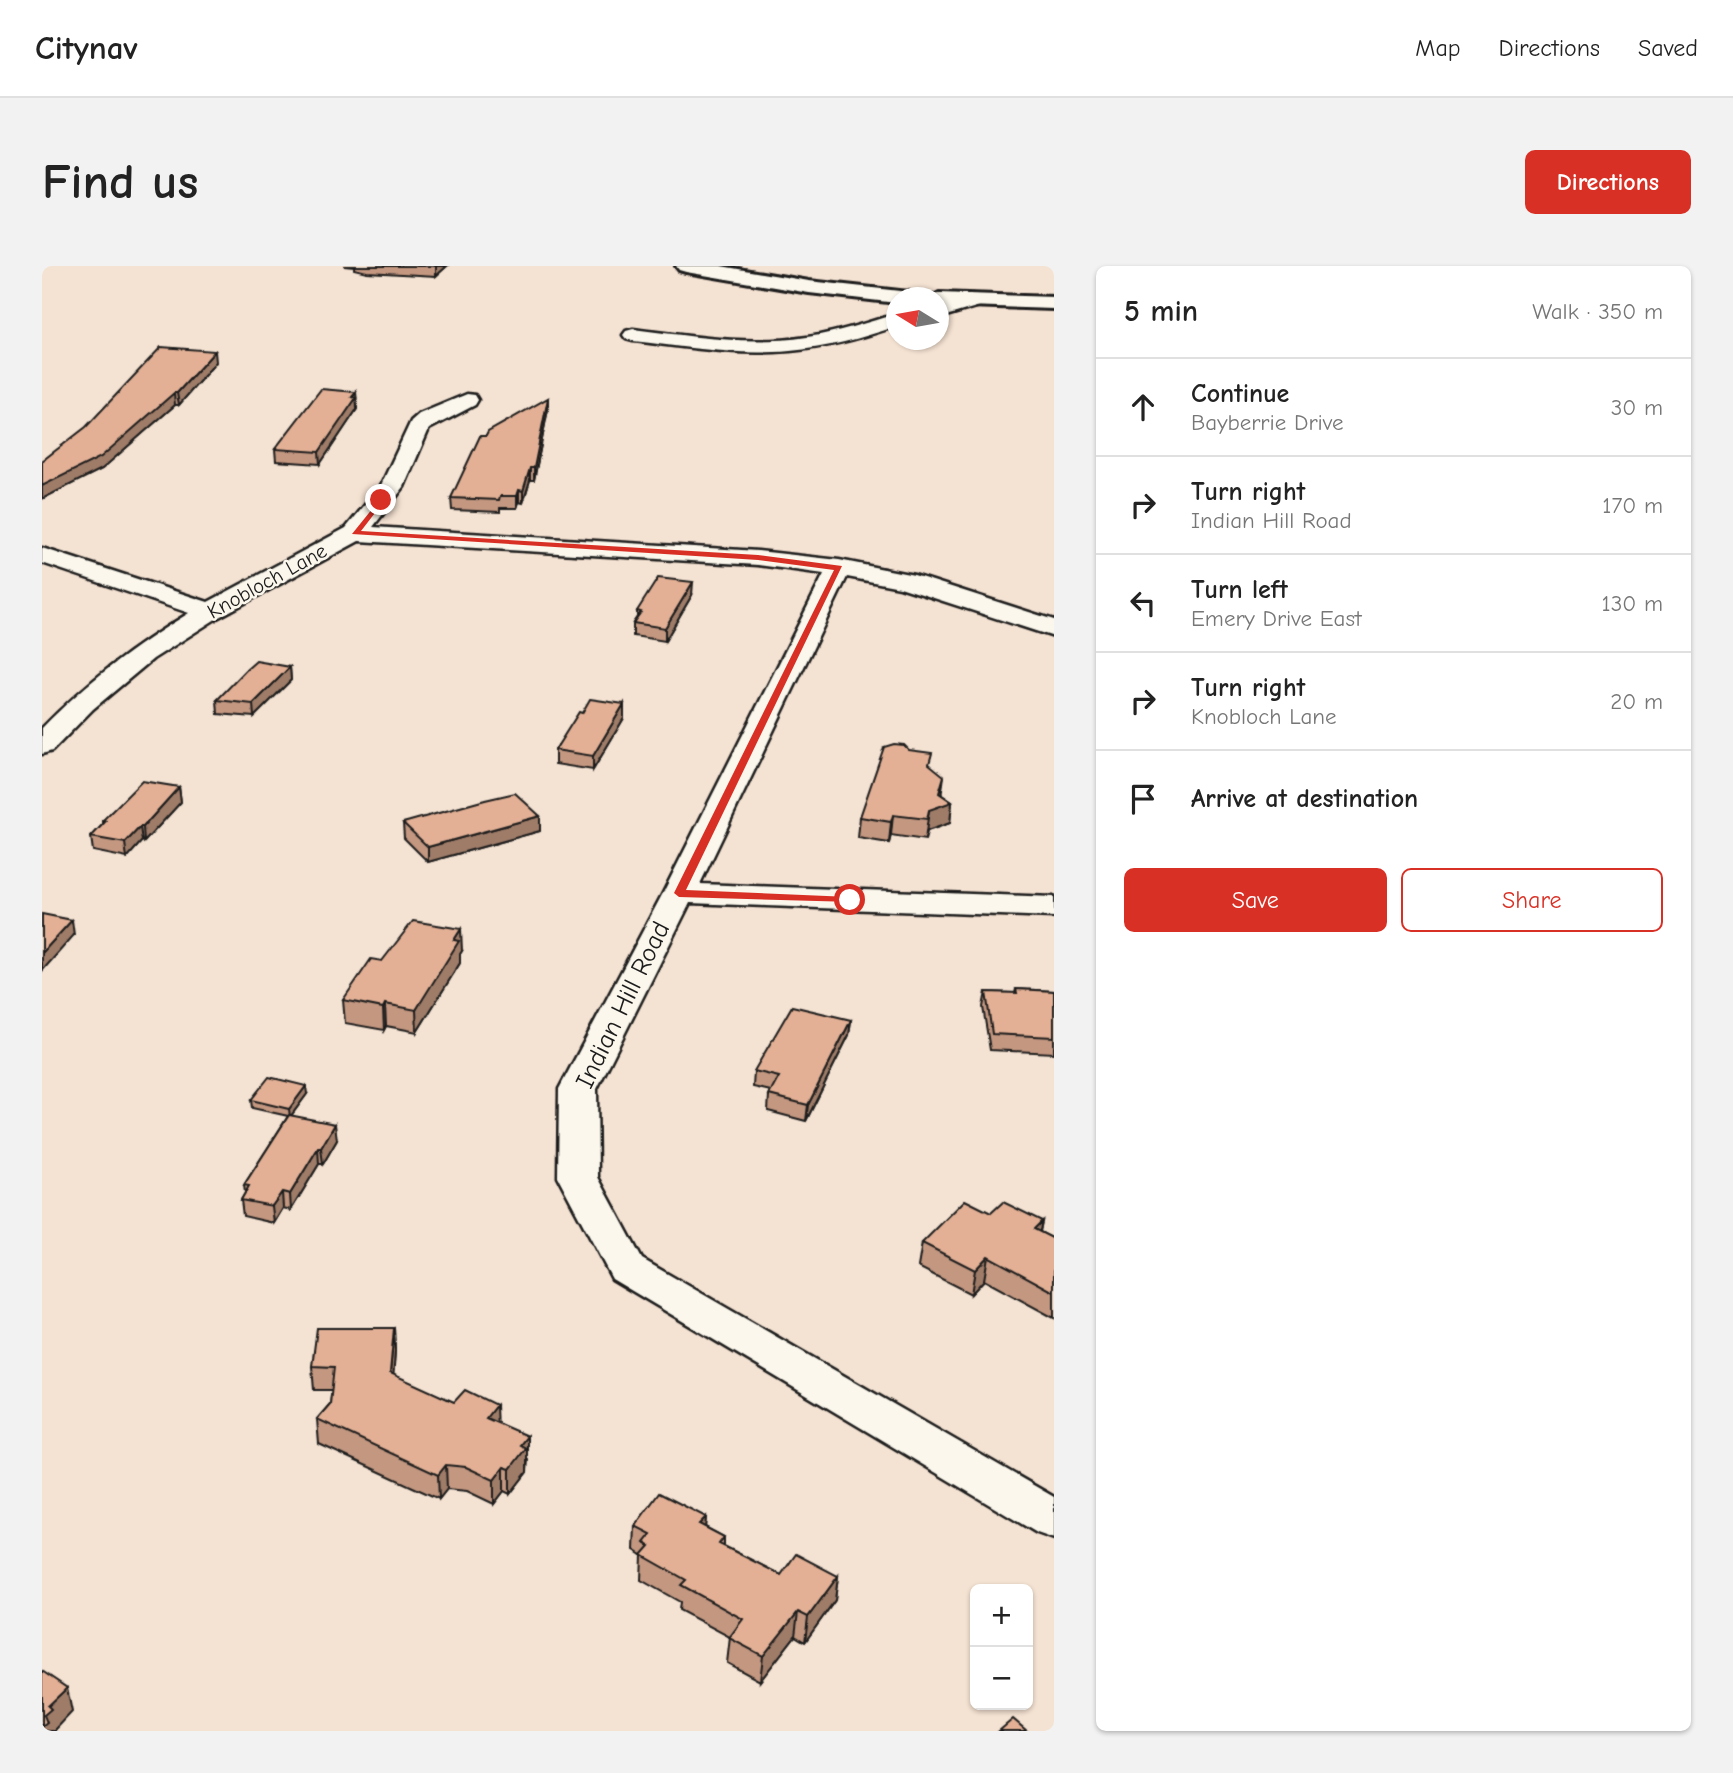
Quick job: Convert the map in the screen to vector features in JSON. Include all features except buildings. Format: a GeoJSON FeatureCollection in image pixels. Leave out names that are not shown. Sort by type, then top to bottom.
{"type":"FeatureCollection","features":[{"type":"Feature","properties":{"kind":"main road"},"geometry":{"type":"LineString","coordinates":[[689,266],[808,287],[886,296]]}},
{"type":"Feature","properties":{"kind":"main road"},"geometry":{"type":"LineString","coordinates":[[949,300],[1054,303]]}},
{"type":"Feature","properties":{"kind":"street"},"geometry":{"type":"LineString","coordinates":[[949,309],[976,301]]}},
{"type":"Feature","properties":{"kind":"street"},"geometry":{"type":"LineString","coordinates":[[642,336],[659,350],[674,353],[695,352],[719,344],[776,346],[807,343],[857,333],[886,324]]}},
{"type":"Feature","properties":{"kind":"street","name":"Knobloch Lane"},"geometry":{"type":"LineString","coordinates":[[42,745],[83,703],[143,653],[210,611],[355,533],[392,487],[419,426],[426,419],[467,400]]}},
{"type":"Feature","properties":{"kind":"street"},"geometry":{"type":"LineString","coordinates":[[355,533],[758,558],[839,568],[905,580],[1054,629]]}},
{"type":"Feature","properties":{"kind":"street"},"geometry":{"type":"LineString","coordinates":[[42,555],[210,611]]}},
{"type":"Feature","properties":{"kind":"street","name":"Indian Hill Road"},"geometry":{"type":"LineString","coordinates":[[839,568],[679,893],[578,1089],[578,1177],[627,1269],[1054,1520]]}},
{"type":"Feature","properties":{"kind":"street"},"geometry":{"type":"LineString","coordinates":[[679,893],[1054,908]]}},
{"type":"Feature","properties":{"kind":"route"},"geometry":{"type":"LineString","coordinates":[[381,500],[355,533],[758,558],[839,568],[679,893],[850,900]]}}]}
